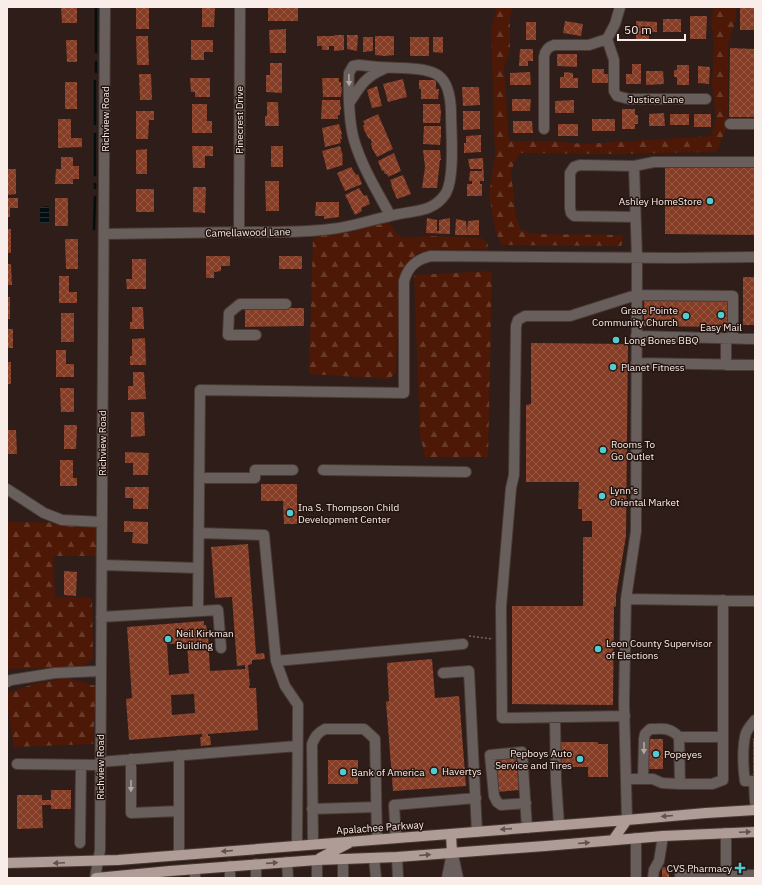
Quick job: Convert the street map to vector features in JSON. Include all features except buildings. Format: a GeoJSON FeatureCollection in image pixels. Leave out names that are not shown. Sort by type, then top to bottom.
{"type":"FeatureCollection","features":[{"type":"Feature","properties":{"kind":"main road","name":"Apalachee Parkway"},"geometry":{"type":"LineString","coordinates":[[7,863],[98,861],[627,820],[706,812],[755,810]]}},
{"type":"Feature","properties":{"kind":"main road"},"geometry":{"type":"LineString","coordinates":[[613,840],[627,820]]}},
{"type":"Feature","properties":{"kind":"main road"},"geometry":{"type":"LineString","coordinates":[[95,878],[195,873],[230,866],[256,864],[397,857],[663,836],[755,832]]}},
{"type":"Feature","properties":{"kind":"main road"},"geometry":{"type":"LineString","coordinates":[[452,834],[452,853]]}},
{"type":"Feature","properties":{"kind":"main road"},"geometry":{"type":"LineString","coordinates":[[317,860],[352,841]]}},
{"type":"Feature","properties":{"kind":"main road"},"geometry":{"type":"LineString","coordinates":[[297,845],[317,860]]}},
{"type":"Feature","properties":{"kind":"street","name":"Richview Road"},"geometry":{"type":"LineString","coordinates":[[95,878],[100,850],[105,7]]}},
{"type":"Feature","properties":{"kind":"street","name":"Pinecrest Drive"},"geometry":{"type":"LineString","coordinates":[[238,232],[240,7]]}},
{"type":"Feature","properties":{"kind":"street"},"geometry":{"type":"LineString","coordinates":[[544,129],[545,51],[549,46],[554,45],[589,45],[607,39],[615,24],[620,7]]}},
{"type":"Feature","properties":{"kind":"street","name":"Justice Lane"},"geometry":{"type":"LineString","coordinates":[[607,39],[614,60],[614,91],[618,96],[629,99],[706,99]]}},
{"type":"Feature","properties":{"kind":"street"},"geometry":{"type":"LineString","coordinates":[[359,65],[387,68],[432,71],[439,76],[447,86],[451,108],[451,172],[449,185],[446,192],[439,202],[428,209],[390,215],[359,155],[354,138],[349,79],[349,73],[353,66],[359,65]]}},
{"type":"Feature","properties":{"kind":"street"},"geometry":{"type":"LineString","coordinates":[[350,102],[362,84],[372,74],[387,68]]}},
{"type":"Feature","properties":{"kind":"street"},"geometry":{"type":"LineString","coordinates":[[730,124],[755,124]]}},
{"type":"Feature","properties":{"kind":"street"},"geometry":{"type":"LineString","coordinates":[[636,217],[574,216],[571,213],[570,208],[570,173],[574,167],[580,165],[634,166],[654,162],[755,162]]}},
{"type":"Feature","properties":{"kind":"street"},"geometry":{"type":"LineString","coordinates":[[627,820],[625,716],[626,599],[636,531],[637,258],[634,166]]}},
{"type":"Feature","properties":{"kind":"street","name":"Camellawood Lane"},"geometry":{"type":"LineString","coordinates":[[104,234],[329,230],[351,226],[390,215]]}},
{"type":"Feature","properties":{"kind":"street"},"geometry":{"type":"LineString","coordinates":[[198,611],[200,390],[404,393],[404,282],[410,268],[416,262],[431,256],[637,258],[755,257]]}},
{"type":"Feature","properties":{"kind":"street"},"geometry":{"type":"LineString","coordinates":[[625,716],[502,718],[501,607],[511,488],[514,475],[516,326],[518,320],[525,316],[570,316],[636,295],[733,296],[726,365]]}},
{"type":"Feature","properties":{"kind":"street"},"geometry":{"type":"LineString","coordinates":[[256,335],[228,335],[229,313],[240,304],[286,304]]}},
{"type":"Feature","properties":{"kind":"street"},"geometry":{"type":"LineString","coordinates":[[636,336],[755,339]]}},
{"type":"Feature","properties":{"kind":"street"},"geometry":{"type":"LineString","coordinates":[[636,364],[755,365]]}},
{"type":"Feature","properties":{"kind":"street"},"geometry":{"type":"LineString","coordinates":[[199,478],[255,478],[255,470],[293,470]]}},
{"type":"Feature","properties":{"kind":"street"},"geometry":{"type":"LineString","coordinates":[[323,470],[466,472]]}},
{"type":"Feature","properties":{"kind":"street"},"geometry":{"type":"LineString","coordinates":[[7,489],[44,513],[62,520],[102,522]]}},
{"type":"Feature","properties":{"kind":"street"},"geometry":{"type":"LineString","coordinates":[[198,533],[264,535],[276,661],[285,686],[298,705],[297,845]]}},
{"type":"Feature","properties":{"kind":"street"},"geometry":{"type":"LineString","coordinates":[[102,566],[198,568]]}},
{"type":"Feature","properties":{"kind":"street"},"geometry":{"type":"LineString","coordinates":[[626,599],[755,601]]}},
{"type":"Feature","properties":{"kind":"street"},"geometry":{"type":"LineString","coordinates":[[626,779],[643,779],[662,783],[680,784],[712,784],[723,780],[723,600]]}},
{"type":"Feature","properties":{"kind":"street"},"geometry":{"type":"LineString","coordinates":[[101,617],[218,610],[221,648]]}},
{"type":"Feature","properties":{"kind":"street"},"geometry":{"type":"LineString","coordinates":[[276,661],[463,640]]}},
{"type":"Feature","properties":{"kind":"street"},"geometry":{"type":"LineString","coordinates":[[7,682],[11,680],[55,673],[101,671]]}},
{"type":"Feature","properties":{"kind":"street"},"geometry":{"type":"LineString","coordinates":[[443,673],[469,671],[477,832]]}},
{"type":"Feature","properties":{"kind":"street"},"geometry":{"type":"LineString","coordinates":[[555,718],[558,825]]}},
{"type":"Feature","properties":{"kind":"street"},"geometry":{"type":"LineString","coordinates":[[752,781],[745,781],[743,772],[745,740],[749,728],[755,720]]}},
{"type":"Feature","properties":{"kind":"street"},"geometry":{"type":"LineString","coordinates":[[312,844],[312,744],[315,736],[325,729],[364,729],[375,739],[377,839]]}},
{"type":"Feature","properties":{"kind":"street"},"geometry":{"type":"LineString","coordinates":[[643,779],[645,734],[650,730],[669,729],[674,731],[679,737],[680,784]]}},
{"type":"Feature","properties":{"kind":"street"},"geometry":{"type":"LineString","coordinates":[[755,729],[749,737],[748,742],[755,802]]}},
{"type":"Feature","properties":{"kind":"street"},"geometry":{"type":"LineString","coordinates":[[679,737],[723,737]]}},
{"type":"Feature","properties":{"kind":"street"},"geometry":{"type":"LineString","coordinates":[[17,764],[81,765],[131,759],[297,746]]}},
{"type":"Feature","properties":{"kind":"street"},"geometry":{"type":"LineString","coordinates":[[526,803],[501,805],[497,802],[494,796],[490,755],[522,752],[526,803],[527,828]]}},
{"type":"Feature","properties":{"kind":"street"},"geometry":{"type":"LineString","coordinates":[[179,755],[179,855]]}},
{"type":"Feature","properties":{"kind":"street"},"geometry":{"type":"LineString","coordinates":[[131,759],[131,813],[179,811]]}},
{"type":"Feature","properties":{"kind":"street"},"geometry":{"type":"LineString","coordinates":[[80,843],[81,765]]}},
{"type":"Feature","properties":{"kind":"street"},"geometry":{"type":"LineString","coordinates":[[396,838],[394,804],[476,798]]}},
{"type":"Feature","properties":{"kind":"street"},"geometry":{"type":"LineString","coordinates":[[312,808],[376,807]]}},
{"type":"Feature","properties":{"kind":"street"},"geometry":{"type":"LineString","coordinates":[[726,833],[726,876]]}},
{"type":"Feature","properties":{"kind":"street"},"geometry":{"type":"LineString","coordinates":[[653,878],[654,870],[659,861],[663,836]]}},
{"type":"Feature","properties":{"kind":"street"},"geometry":{"type":"LineString","coordinates":[[636,838],[636,878]]}},
{"type":"Feature","properties":{"kind":"street"},"geometry":{"type":"LineString","coordinates":[[447,878],[452,853]]}},
{"type":"Feature","properties":{"kind":"street"},"geometry":{"type":"LineString","coordinates":[[452,853],[458,878]]}},
{"type":"Feature","properties":{"kind":"street"},"geometry":{"type":"LineString","coordinates":[[397,857],[398,878]]}},
{"type":"Feature","properties":{"kind":"street"},"geometry":{"type":"LineString","coordinates":[[374,858],[376,878]]}},
{"type":"Feature","properties":{"kind":"street"},"geometry":{"type":"LineString","coordinates":[[343,859],[343,878]]}},
{"type":"Feature","properties":{"kind":"street"},"geometry":{"type":"LineString","coordinates":[[317,860],[317,878]]}},
{"type":"Feature","properties":{"kind":"street"},"geometry":{"type":"LineString","coordinates":[[288,862],[288,878]]}},
{"type":"Feature","properties":{"kind":"street"},"geometry":{"type":"LineString","coordinates":[[256,864],[256,878]]}},
{"type":"Feature","properties":{"kind":"street"},"geometry":{"type":"LineString","coordinates":[[656,865],[659,868],[660,878]]}},
{"type":"Feature","properties":{"kind":"street"},"geometry":{"type":"LineString","coordinates":[[230,866],[230,878]]}},
{"type":"Feature","properties":{"kind":"street"},"geometry":{"type":"LineString","coordinates":[[680,875],[755,875]]}},
{"type":"Feature","properties":{"kind":"path"},"geometry":{"type":"LineString","coordinates":[[463,640],[501,640]]}},
{"type":"Feature","properties":{"kind":"green space"},"geometry":{"type":"Polygon","coordinates":[[[497,7],[513,7],[510,16],[510,50],[504,68],[509,141],[553,141],[584,144],[711,136],[716,119],[712,85],[714,43],[711,19],[714,7],[736,7],[736,19],[728,45],[728,123],[717,152],[605,154],[520,153],[514,163],[511,172],[516,217],[521,230],[533,234],[622,235],[623,241],[621,246],[502,245],[496,233],[489,196],[495,154],[491,29],[497,7]]]}},
{"type":"Feature","properties":{"kind":"green space"},"geometry":{"type":"Polygon","coordinates":[[[388,220],[395,232],[403,238],[427,236],[481,238],[488,244],[487,249],[430,250],[418,253],[408,262],[399,277],[396,373],[389,379],[309,374],[313,237],[353,232],[388,220]]]}},
{"type":"Feature","properties":{"kind":"green space"},"geometry":{"type":"Polygon","coordinates":[[[492,271],[488,457],[425,457],[420,434],[414,275],[492,271]]]}},
{"type":"Feature","properties":{"kind":"green space"},"geometry":{"type":"Polygon","coordinates":[[[7,522],[97,523],[97,556],[53,556],[55,597],[92,598],[93,658],[89,662],[79,667],[7,669],[7,522]]]}},
{"type":"Feature","properties":{"kind":"green space"},"geometry":{"type":"Polygon","coordinates":[[[67,678],[96,686],[93,744],[14,747],[8,710],[8,693],[34,684],[67,678]]]}},
{"type":"Feature","properties":{"kind":"shaded area"},"geometry":{"type":"Polygon","coordinates":[[[49,206],[49,223],[40,223],[40,207],[49,206]]]}},
{"type":"Feature","properties":{"kind":"waterway"},"geometry":{"type":"LineString","coordinates":[[96,7],[96,52]]}},
{"type":"Feature","properties":{"kind":"waterway"},"geometry":{"type":"LineString","coordinates":[[96,62],[96,72]]}},
{"type":"Feature","properties":{"kind":"waterway"},"geometry":{"type":"LineString","coordinates":[[95,81],[95,124]]}},
{"type":"Feature","properties":{"kind":"waterway"},"geometry":{"type":"LineString","coordinates":[[95,134],[95,175]]}},
{"type":"Feature","properties":{"kind":"waterway"},"geometry":{"type":"LineString","coordinates":[[94,229],[95,197]]}},
{"type":"Feature","properties":{"kind":"place","name":"Ashley HomeStore"},"geometry":{"type":"Point","coordinates":[710,201]}},
{"type":"Feature","properties":{"kind":"place","name":"Easy Mail"},"geometry":{"type":"Point","coordinates":[721,315]}},
{"type":"Feature","properties":{"kind":"place","name":"Grace Pointe Community Church"},"geometry":{"type":"Point","coordinates":[686,316]}},
{"type":"Feature","properties":{"kind":"place","name":"Long Bones BBQ"},"geometry":{"type":"Point","coordinates":[616,340]}},
{"type":"Feature","properties":{"kind":"place","name":"Planet Fitness"},"geometry":{"type":"Point","coordinates":[613,367]}},
{"type":"Feature","properties":{"kind":"place","name":"Rooms To Go Outlet"},"geometry":{"type":"Point","coordinates":[603,450]}},
{"type":"Feature","properties":{"kind":"place","name":"Lynn's Oriental Market"},"geometry":{"type":"Point","coordinates":[602,496]}},
{"type":"Feature","properties":{"kind":"place","name":"Ina S. Thompson Child Development Center"},"geometry":{"type":"Point","coordinates":[290,513]}},
{"type":"Feature","properties":{"kind":"place","name":"Neil Kirkman Building"},"geometry":{"type":"Point","coordinates":[168,639]}},
{"type":"Feature","properties":{"kind":"place","name":"Leon County Supervisor of Elections"},"geometry":{"type":"Point","coordinates":[598,649]}},
{"type":"Feature","properties":{"kind":"place","name":"Popeyes"},"geometry":{"type":"Point","coordinates":[656,754]}},
{"type":"Feature","properties":{"kind":"place","name":"Pepboys Auto Service and Tires"},"geometry":{"type":"Point","coordinates":[580,759]}},
{"type":"Feature","properties":{"kind":"place","name":"Havertys"},"geometry":{"type":"Point","coordinates":[434,771]}},
{"type":"Feature","properties":{"kind":"place","name":"Bank of America"},"geometry":{"type":"Point","coordinates":[343,772]}},
{"type":"Feature","properties":{"kind":"place","name":"CVS Pharmacy"},"geometry":{"type":"Point","coordinates":[740,868]}}]}
